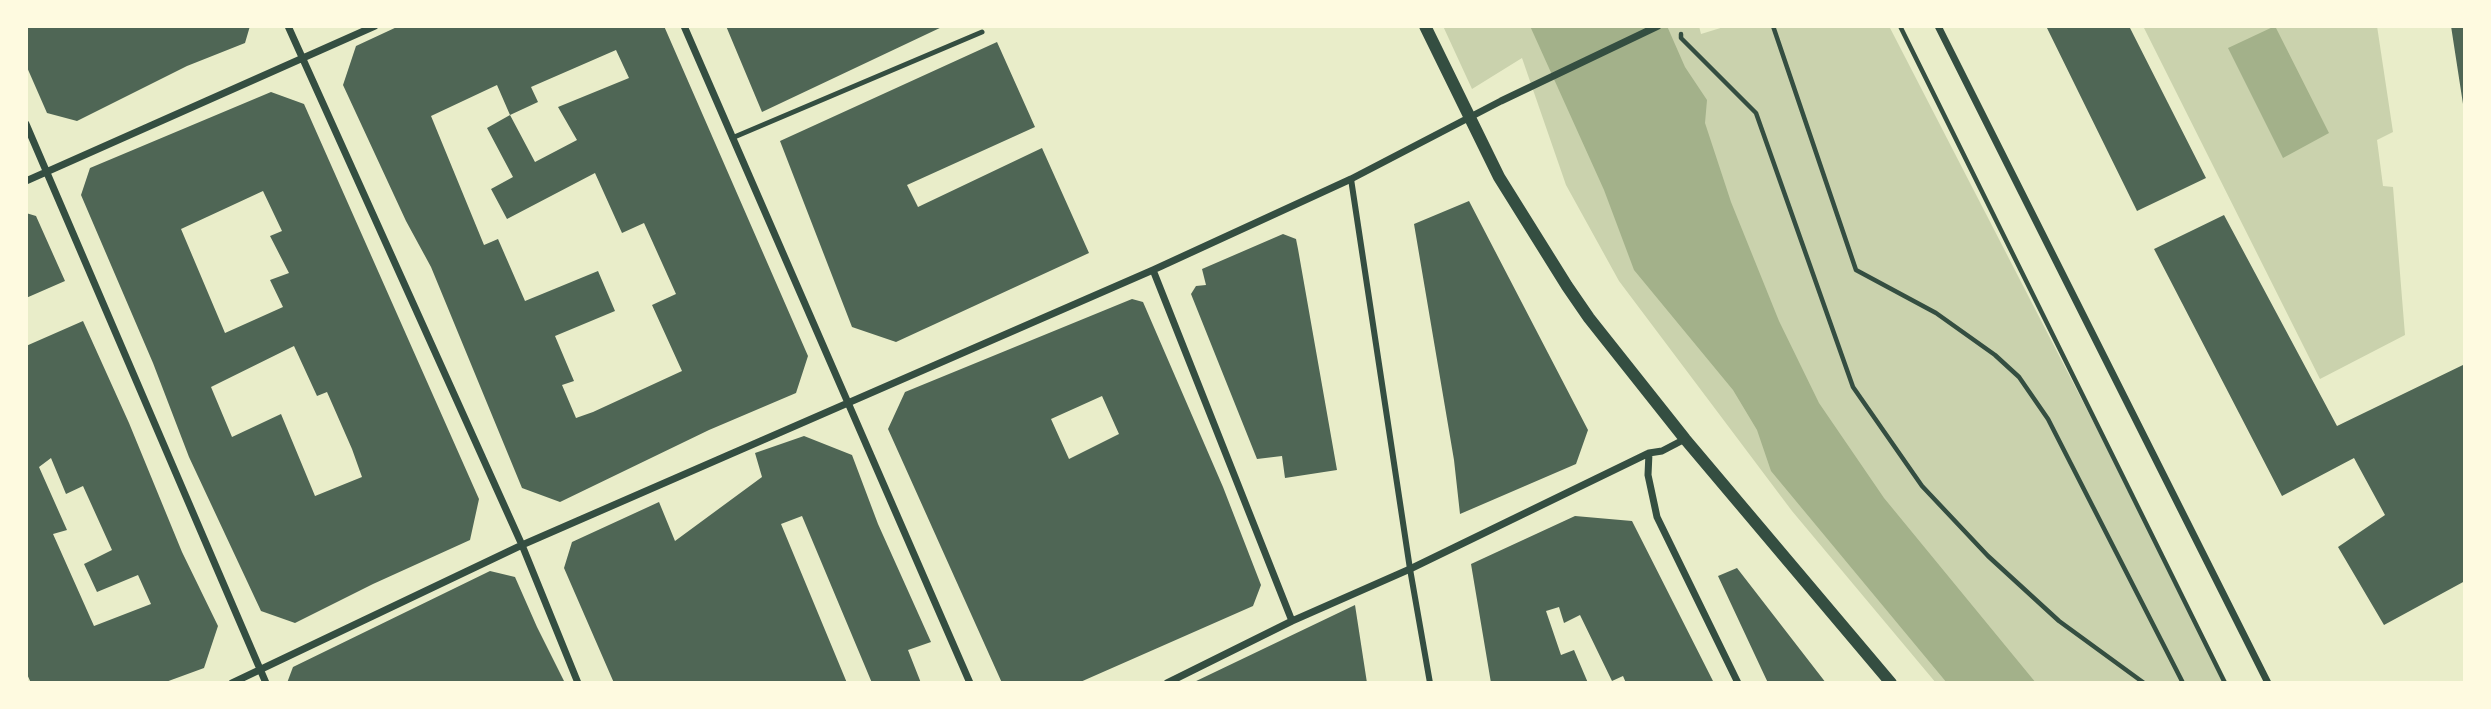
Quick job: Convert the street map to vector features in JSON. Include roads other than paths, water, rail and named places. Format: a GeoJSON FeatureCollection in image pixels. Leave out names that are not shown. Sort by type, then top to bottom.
{"type":"FeatureCollection","features":[{"type":"Feature","properties":{"kind":"street"},"geometry":{"type":"LineString","coordinates":[[288,26],[522,545],[578,683]]}},
{"type":"Feature","properties":{"kind":"street"},"geometry":{"type":"LineString","coordinates":[[26,181],[375,26]]}},
{"type":"Feature","properties":{"kind":"street"},"geometry":{"type":"LineString","coordinates":[[684,26],[970,683]]}},
{"type":"Feature","properties":{"kind":"street"},"geometry":{"type":"LineString","coordinates":[[1425,26],[1499,177],[1589,318],[1685,439],[1891,683]]}},
{"type":"Feature","properties":{"kind":"street"},"geometry":{"type":"LineString","coordinates":[[232,683],[522,545],[1153,270],[1351,179],[1501,101],[1658,26]]}},
{"type":"Feature","properties":{"kind":"street"},"geometry":{"type":"LineString","coordinates":[[1938,26],[2268,683]]}},
{"type":"Feature","properties":{"kind":"street"},"geometry":{"type":"LineString","coordinates":[[26,124],[266,683]]}},
{"type":"Feature","properties":{"kind":"street"},"geometry":{"type":"LineString","coordinates":[[1351,179],[1410,569],[1430,683]]}},
{"type":"Feature","properties":{"kind":"street"},"geometry":{"type":"LineString","coordinates":[[1153,270],[1292,621]]}},
{"type":"Feature","properties":{"kind":"street"},"geometry":{"type":"LineString","coordinates":[[1167,683],[1292,621],[1410,569],[1649,453],[1662,451],[1685,439]]}},
{"type":"Feature","properties":{"kind":"street"},"geometry":{"type":"LineString","coordinates":[[1649,453],[1648,475],[1657,517],[1738,683]]}},
{"type":"Feature","properties":{"kind":"lane"},"geometry":{"type":"LineString","coordinates":[[732,138],[982,32]]}}]}
